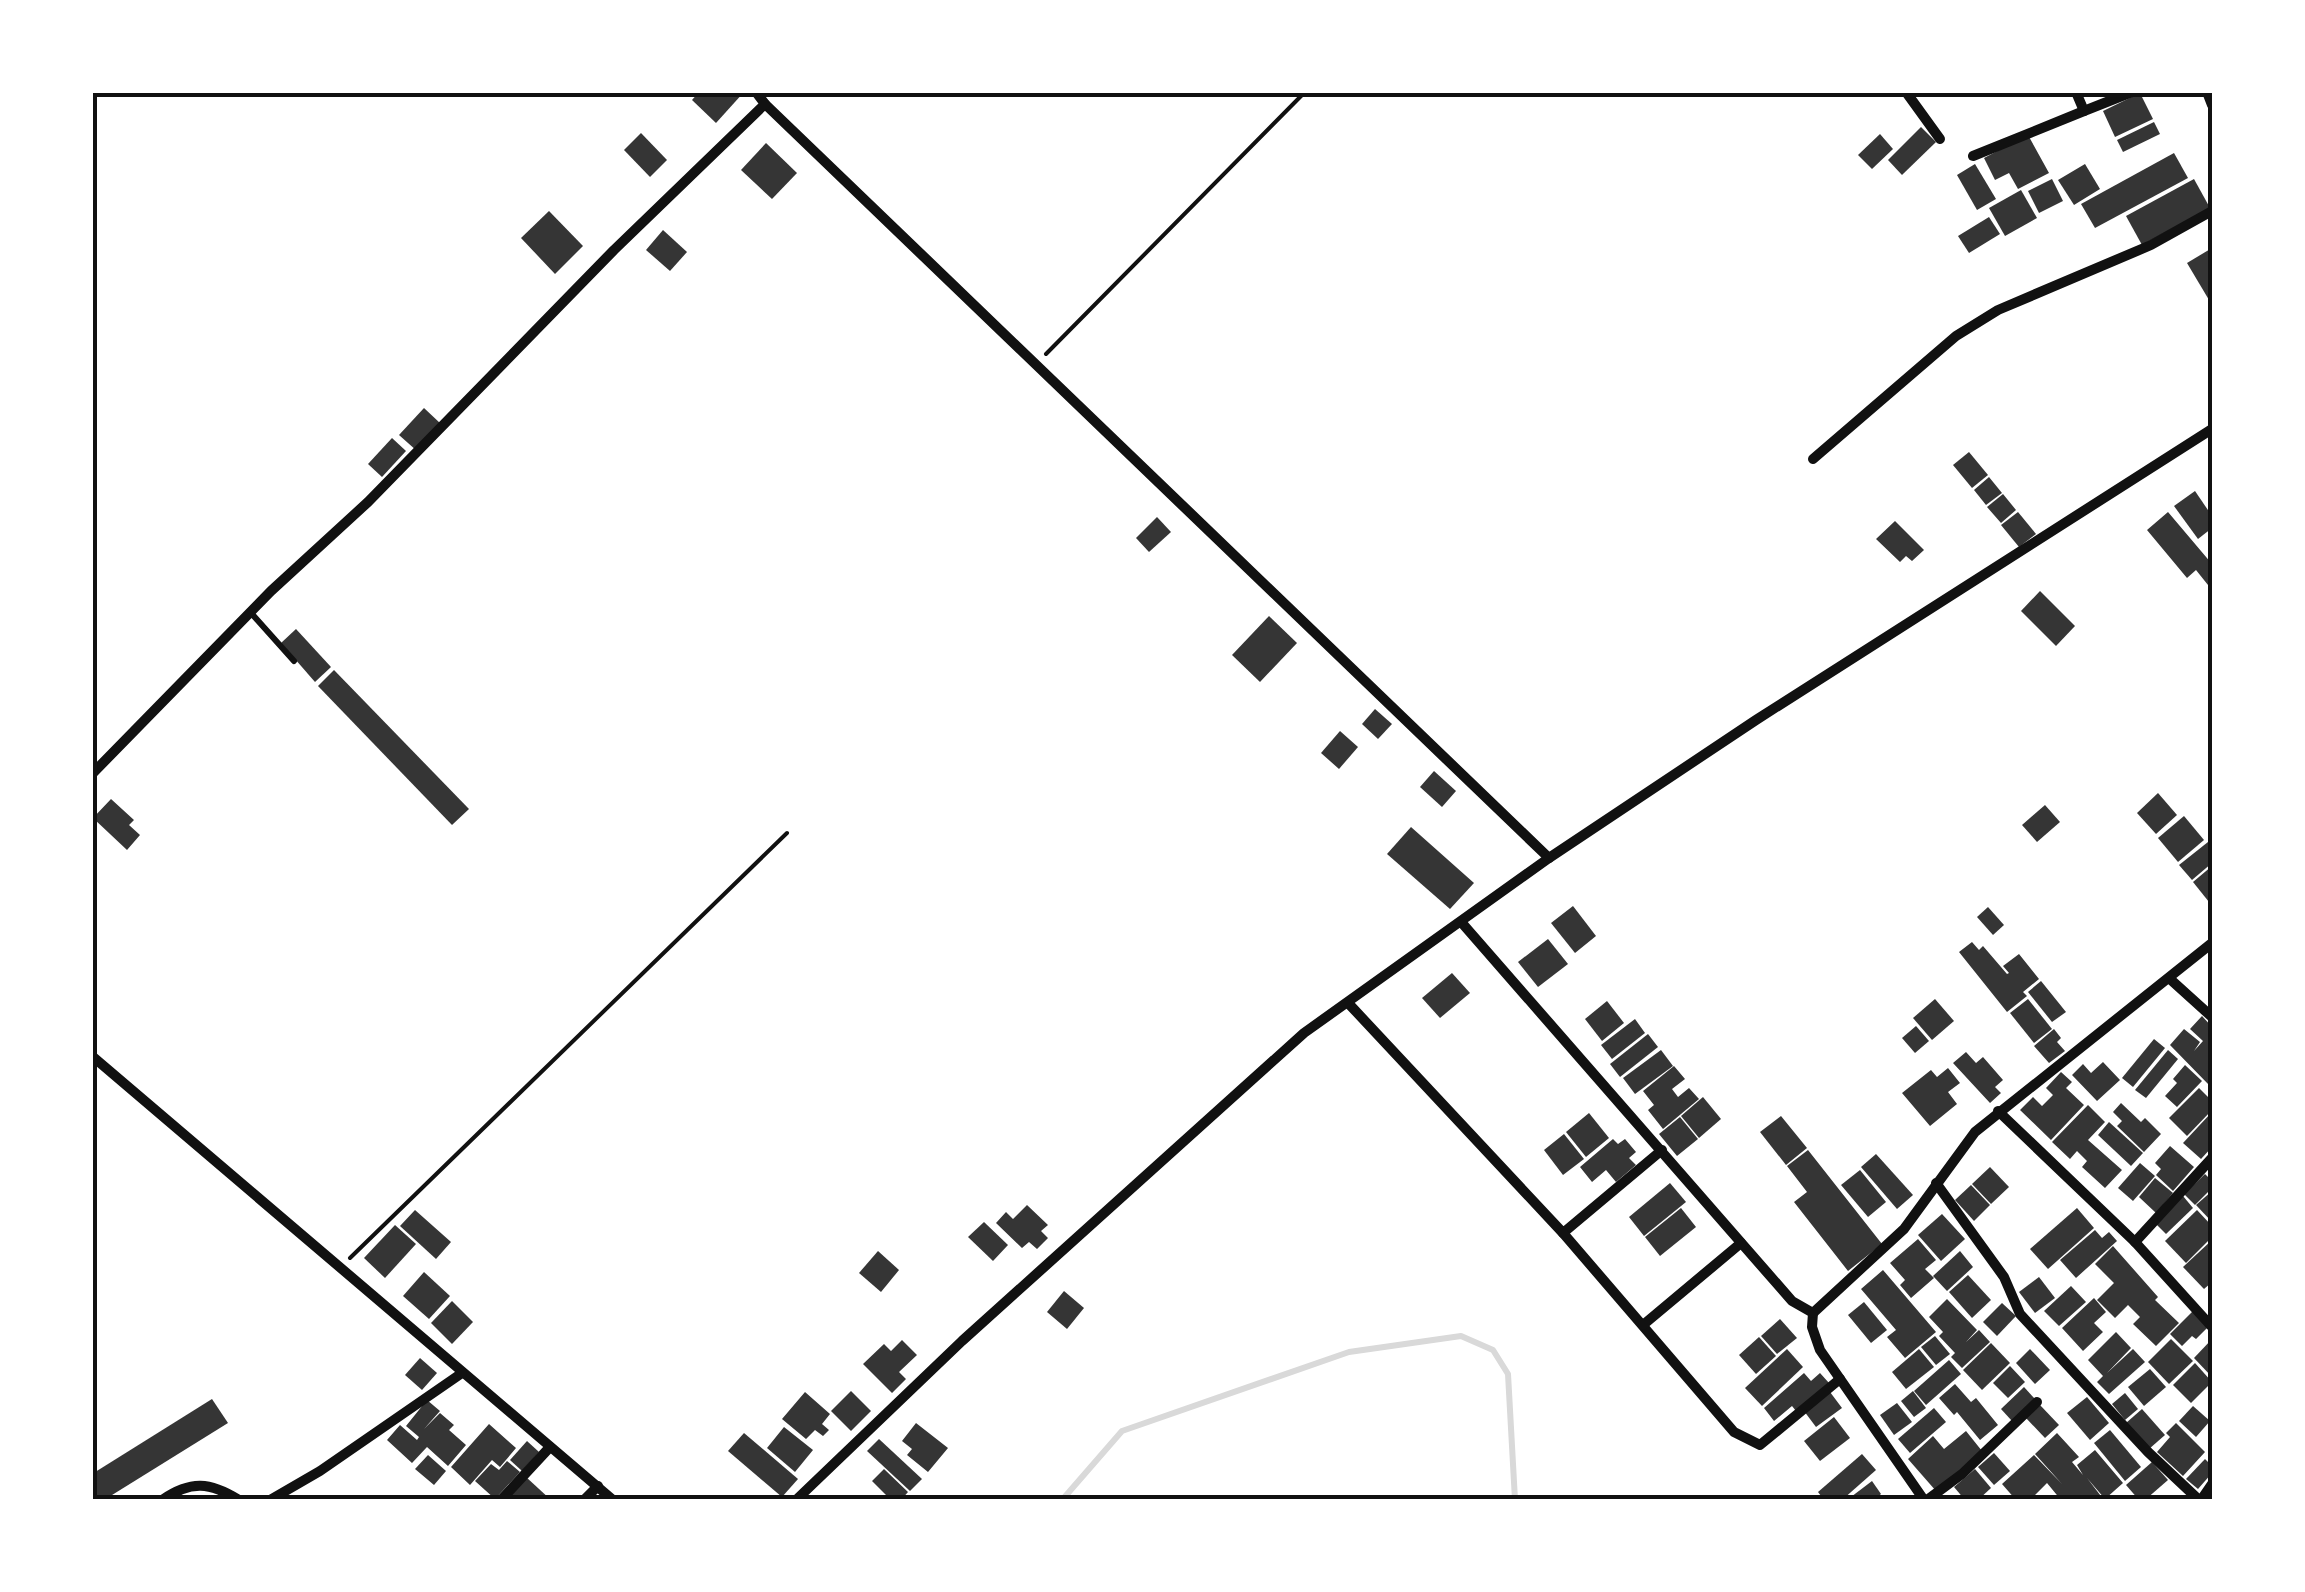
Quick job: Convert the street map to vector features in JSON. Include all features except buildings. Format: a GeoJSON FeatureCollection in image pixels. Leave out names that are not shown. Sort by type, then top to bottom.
{"type":"FeatureCollection","features":[{"type":"Feature","properties":{"kind":"street"},"geometry":{"type":"LineString","coordinates":[[756,92],[1549,858]]}},
{"type":"Feature","properties":{"kind":"street"},"geometry":{"type":"LineString","coordinates":[[1906,92],[1940,139]]}},
{"type":"Feature","properties":{"kind":"street"},"geometry":{"type":"LineString","coordinates":[[2076,92],[2084,111]]}},
{"type":"Feature","properties":{"kind":"street"},"geometry":{"type":"LineString","coordinates":[[1974,156],[2132,92]]}},
{"type":"Feature","properties":{"kind":"street"},"geometry":{"type":"LineString","coordinates":[[2207,92],[2212,105]]}},
{"type":"Feature","properties":{"kind":"street"},"geometry":{"type":"LineString","coordinates":[[92,774],[250,612],[368,502],[614,250],[765,104]]}},
{"type":"Feature","properties":{"kind":"street"},"geometry":{"type":"LineString","coordinates":[[1814,459],[1976,323],[2151,245],[2212,211]]}},
{"type":"Feature","properties":{"kind":"street"},"geometry":{"type":"LineString","coordinates":[[796,1500],[962,1341],[1304,1032],[1349,1004],[1549,858],[1756,720],[2212,429]]}},
{"type":"Feature","properties":{"kind":"street"},"geometry":{"type":"LineString","coordinates":[[1462,923],[1798,1306],[1813,1313]]}},
{"type":"Feature","properties":{"kind":"street"},"geometry":{"type":"LineString","coordinates":[[1813,1313],[1904,1229],[1961,1147],[1998,1110],[2170,980],[2212,943]]}},
{"type":"Feature","properties":{"kind":"street"},"geometry":{"type":"LineString","coordinates":[[2170,980],[2212,1017]]}},
{"type":"Feature","properties":{"kind":"street"},"geometry":{"type":"LineString","coordinates":[[1349,1004],[1564,1233],[1734,1432],[1760,1445],[1840,1379]]}},
{"type":"Feature","properties":{"kind":"street"},"geometry":{"type":"LineString","coordinates":[[92,1056],[614,1500]]}},
{"type":"Feature","properties":{"kind":"street"},"geometry":{"type":"LineString","coordinates":[[1998,1110],[2135,1242],[2212,1327]]}},
{"type":"Feature","properties":{"kind":"street"},"geometry":{"type":"LineString","coordinates":[[1564,1233],[1662,1150]]}},
{"type":"Feature","properties":{"kind":"street"},"geometry":{"type":"LineString","coordinates":[[2135,1242],[2212,1158]]}},
{"type":"Feature","properties":{"kind":"street"},"geometry":{"type":"LineString","coordinates":[[1936,1183],[2004,1277],[2020,1314],[2148,1452],[2200,1500],[2212,1484]]}},
{"type":"Feature","properties":{"kind":"street"},"geometry":{"type":"LineString","coordinates":[[1643,1324],[1741,1242]]}},
{"type":"Feature","properties":{"kind":"street"},"geometry":{"type":"LineString","coordinates":[[1813,1313],[1815,1340],[1926,1500],[1962,1474],[2037,1402]]}},
{"type":"Feature","properties":{"kind":"street"},"geometry":{"type":"LineString","coordinates":[[270,1500],[320,1471],[462,1373]]}},
{"type":"Feature","properties":{"kind":"street"},"geometry":{"type":"LineString","coordinates":[[500,1500],[550,1447]]}},
{"type":"Feature","properties":{"kind":"street"},"geometry":{"type":"LineString","coordinates":[[162,1500],[188,1485],[202,1483],[239,1500]]}},
{"type":"Feature","properties":{"kind":"street"},"geometry":{"type":"LineString","coordinates":[[584,1500],[598,1486]]}},
{"type":"Feature","properties":{"kind":"lane"},"geometry":{"type":"LineString","coordinates":[[250,612],[294,661]]}},
{"type":"Feature","properties":{"kind":"path"},"geometry":{"type":"LineString","coordinates":[[1036,364],[1305,92]]}},
{"type":"Feature","properties":{"kind":"path"},"geometry":{"type":"LineString","coordinates":[[340,1268],[787,833]]}},
{"type":"Feature","properties":{"kind":"waterway"},"geometry":{"type":"LineString","coordinates":[[1062,1500],[1122,1431],[1349,1352],[1461,1336],[1493,1350],[1508,1374],[1515,1500]]}}]}
